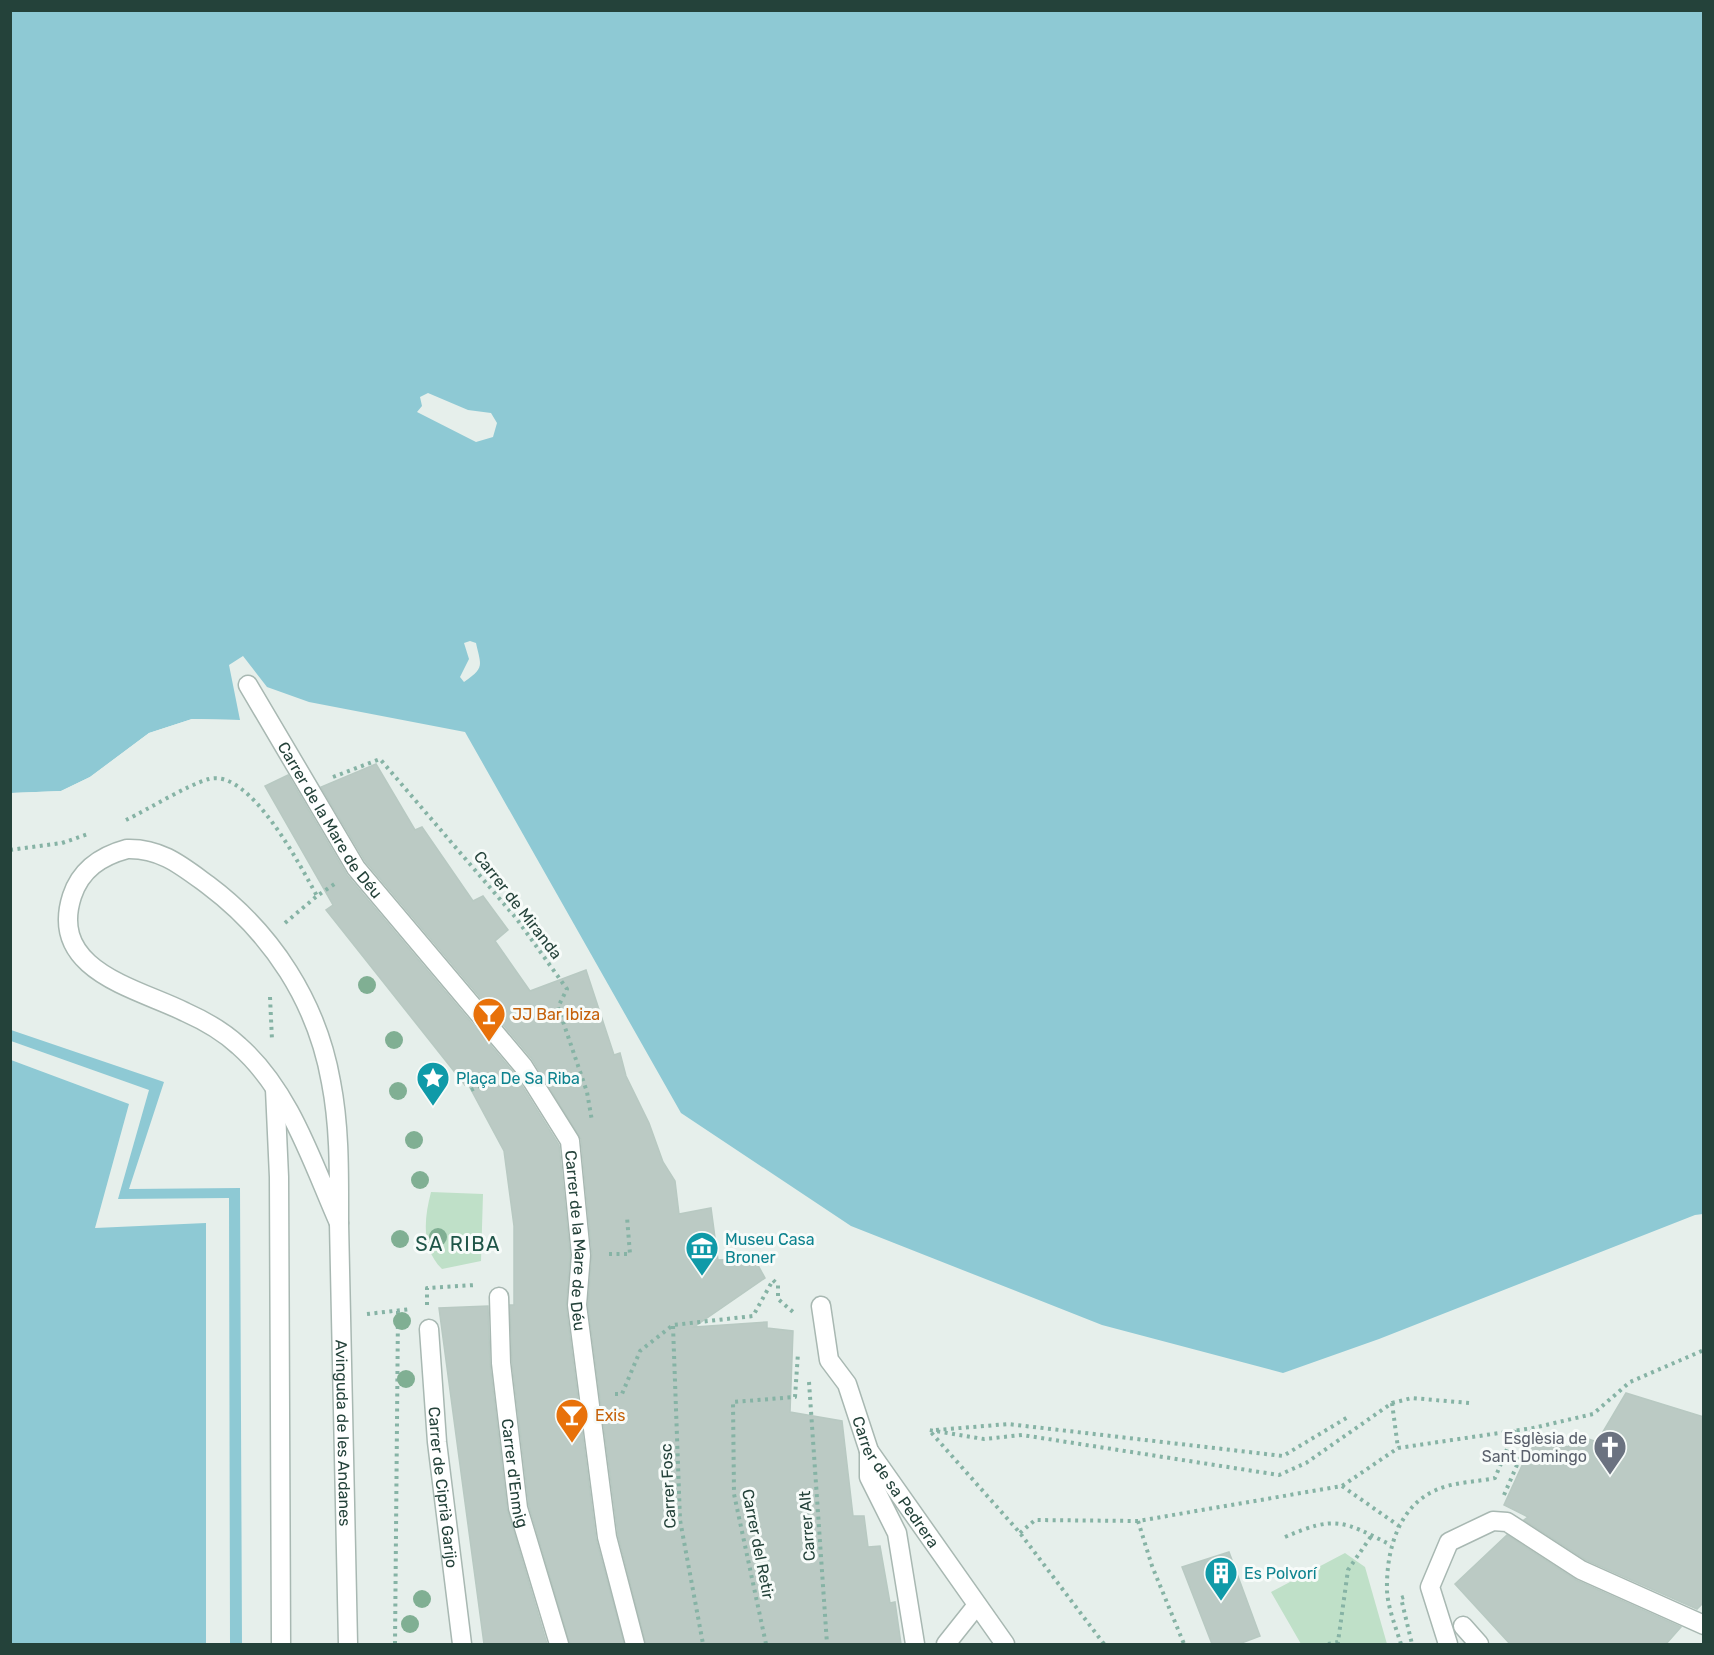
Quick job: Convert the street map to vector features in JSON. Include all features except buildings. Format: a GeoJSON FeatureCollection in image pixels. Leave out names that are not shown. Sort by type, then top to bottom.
{"type":"FeatureCollection","features":[{"type":"Feature","properties":{"kind":"street","name":"Carrer de la Mare de Déu"},"geometry":{"type":"LineString","coordinates":[[248,685],[356,868],[524,1066],[570,1141],[581,1255],[577,1305],[607,1537],[635,1644]]}},
{"type":"Feature","properties":{"kind":"street","name":"Avinguda de les Andanes"},"geometry":{"type":"LineString","coordinates":[[339,1223],[274,1084],[238,1045],[187,1012],[100,975],[86,962],[74,945],[69,926],[69,905],[75,886],[97,861],[127,849],[144,849],[164,854],[232,903],[267,939],[300,993],[319,1033],[329,1072],[338,1144],[348,1644]]}},
{"type":"Feature","properties":{"kind":"street"},"geometry":{"type":"LineString","coordinates":[[274,1084],[279,1177],[281,1644]]}},
{"type":"Feature","properties":{"kind":"street","name":"Carrer d'Enmig"},"geometry":{"type":"LineString","coordinates":[[499,1297],[501,1363],[518,1508],[560,1644]]}},
{"type":"Feature","properties":{"kind":"street","name":"Carrer de sa Pedrera"},"geometry":{"type":"LineString","coordinates":[[821,1306],[829,1359],[847,1384],[870,1451],[1005,1644]]}},
{"type":"Feature","properties":{"kind":"street","name":"Carrer de Ciprià Garijo"},"geometry":{"type":"LineString","coordinates":[[429,1329],[437,1442],[462,1644]]}},
{"type":"Feature","properties":{"kind":"street"},"geometry":{"type":"LineString","coordinates":[[870,1451],[869,1477],[897,1533],[915,1644]]}},
{"type":"Feature","properties":{"kind":"street"},"geometry":{"type":"LineString","coordinates":[[1448,1644],[1430,1587],[1449,1542],[1493,1521],[1507,1522],[1581,1570],[1704,1625]]}},
{"type":"Feature","properties":{"kind":"street"},"geometry":{"type":"LineString","coordinates":[[946,1644],[977,1605]]}},
{"type":"Feature","properties":{"kind":"street"},"geometry":{"type":"LineString","coordinates":[[1463,1626],[1479,1644]]}},
{"type":"Feature","properties":{"kind":"path","name":"Carrer de Miranda"},"geometry":{"type":"LineString","coordinates":[[310,787],[380,759],[516,918],[567,989],[558,1007],[587,1092],[594,1136],[570,1141]]}},
{"type":"Feature","properties":{"kind":"path"},"geometry":{"type":"LineString","coordinates":[[122,822],[211,778],[234,783],[267,812],[317,896],[321,893]]}},
{"type":"Feature","properties":{"kind":"path"},"geometry":{"type":"LineString","coordinates":[[10,850],[62,843]]}},
{"type":"Feature","properties":{"kind":"path"},"geometry":{"type":"LineString","coordinates":[[581,1255],[630,1254],[627,1217]]}},
{"type":"Feature","properties":{"kind":"path"},"geometry":{"type":"LineString","coordinates":[[590,1394],[622,1394],[640,1351],[673,1325],[753,1316],[773,1280]]}},
{"type":"Feature","properties":{"kind":"path"},"geometry":{"type":"LineString","coordinates":[[341,1316],[427,1308],[427,1288],[499,1284],[499,1297]]}},
{"type":"Feature","properties":{"kind":"path"},"geometry":{"type":"LineString","coordinates":[[395,1644],[398,1311]]}},
{"type":"Feature","properties":{"kind":"path","name":"Carrer Fosc"},"geometry":{"type":"LineString","coordinates":[[673,1325],[680,1520],[703,1644]]}},
{"type":"Feature","properties":{"kind":"path","name":"Carrer del Retir"},"geometry":{"type":"LineString","coordinates":[[766,1644],[734,1494],[733,1402],[795,1397],[799,1350]]}},
{"type":"Feature","properties":{"kind":"path"},"geometry":{"type":"LineString","coordinates":[[1020,1533],[1035,1520],[1138,1521],[1342,1486],[1398,1448],[1533,1428],[1593,1414],[1630,1382],[1704,1350]]}},
{"type":"Feature","properties":{"kind":"path"},"geometry":{"type":"LineString","coordinates":[[929,1430],[984,1439],[1022,1435],[1279,1475],[1306,1463],[1392,1403],[1412,1398],[1469,1403]]}},
{"type":"Feature","properties":{"kind":"path"},"geometry":{"type":"LineString","coordinates":[[1392,1403],[1398,1448]]}},
{"type":"Feature","properties":{"kind":"path","name":"Carrer Alt"},"geometry":{"type":"LineString","coordinates":[[810,1407],[827,1644]]}},
{"type":"Feature","properties":{"kind":"path"},"geometry":{"type":"LineString","coordinates":[[929,1430],[1008,1424],[1283,1456],[1348,1417]]}},
{"type":"Feature","properties":{"kind":"path"},"geometry":{"type":"LineString","coordinates":[[1504,1495],[1533,1428]]}},
{"type":"Feature","properties":{"kind":"path"},"geometry":{"type":"LineString","coordinates":[[929,1430],[1020,1533],[1104,1644]]}},
{"type":"Feature","properties":{"kind":"path"},"geometry":{"type":"LineString","coordinates":[[1342,1486],[1399,1526]]}},
{"type":"Feature","properties":{"kind":"path"},"geometry":{"type":"LineString","coordinates":[[1138,1521],[1152,1566],[1185,1644]]}},
{"type":"Feature","properties":{"kind":"path"},"geometry":{"type":"LineString","coordinates":[[1285,1537],[1316,1524],[1343,1523],[1391,1545]]}},
{"type":"Feature","properties":{"kind":"path"},"geometry":{"type":"LineString","coordinates":[[1328,1644],[1338,1642],[1348,1570],[1372,1535]]}},
{"type":"Feature","properties":{"kind":"path"},"geometry":{"type":"LineString","coordinates":[[1401,1598],[1412,1644]]}},
{"type":"Feature","properties":{"kind":"green space"},"geometry":{"type":"Polygon","coordinates":[[[431,1192],[483,1194],[481,1261],[442,1269],[435,1261],[427,1243],[426,1233],[431,1192]]]}},
{"type":"Feature","properties":{"kind":"green space"},"geometry":{"type":"Polygon","coordinates":[[[1345,1553],[1365,1567],[1387,1644],[1301,1644],[1271,1592],[1345,1553]]]}},
{"type":"Feature","properties":{"kind":"water"},"geometry":{"type":"Polygon","coordinates":[[[10,11],[1703,11],[1703,1214],[1695,1215],[1379,1339],[1283,1373],[1102,1325],[851,1226],[681,1113],[465,732],[309,702],[267,687],[243,656],[229,665],[240,720],[192,719],[149,733],[90,777],[61,791],[11,793],[10,11]],[[428,393],[420,397],[422,406],[417,412],[476,442],[493,437],[497,423],[491,413],[468,410],[428,393]],[[470,641],[464,643],[469,659],[460,677],[464,682],[480,666],[476,643],[470,641]]]}},
{"type":"Feature","properties":{"kind":"water"},"geometry":{"type":"Polygon","coordinates":[[[11,1030],[164,1082],[129,1189],[240,1188],[242,1644],[11,1644],[11,1030]]]}},
{"type":"Feature","properties":{"kind":"pier"},"geometry":{"type":"Polygon","coordinates":[[[192,719],[240,720],[241,723],[193,722],[150,736],[92,779],[62,794],[10,796],[11,793],[61,791],[90,777],[149,733],[192,719]]]}},
{"type":"Feature","properties":{"kind":"pier"},"geometry":{"type":"Polygon","coordinates":[[[11,1041],[149,1090],[118,1199],[229,1198],[230,1644],[206,1644],[206,1223],[95,1228],[129,1104],[11,1060],[11,1041]]]}},
{"type":"Feature","properties":{"kind":"place","name":"JJ Bar Ibiza"},"geometry":{"type":"Point","coordinates":[489,1043]}},
{"type":"Feature","properties":{"kind":"place","name":"Plaça De Sa Riba"},"geometry":{"type":"Point","coordinates":[433,1107]}},
{"type":"Feature","properties":{"kind":"place","name":"Museu Casa Broner"},"geometry":{"type":"Point","coordinates":[702,1277]}},
{"type":"Feature","properties":{"kind":"place","name":"Exis"},"geometry":{"type":"Point","coordinates":[572,1444]}},
{"type":"Feature","properties":{"kind":"place","name":"Esglèsia de Sant Domingo"},"geometry":{"type":"Point","coordinates":[1610,1476]}},
{"type":"Feature","properties":{"kind":"place","name":"Es Polvorí"},"geometry":{"type":"Point","coordinates":[1221,1602]}},
{"type":"Feature","properties":{"kind":"district","name":"SA RIBA"},"geometry":{"type":"Point","coordinates":[458,1244]}}]}
